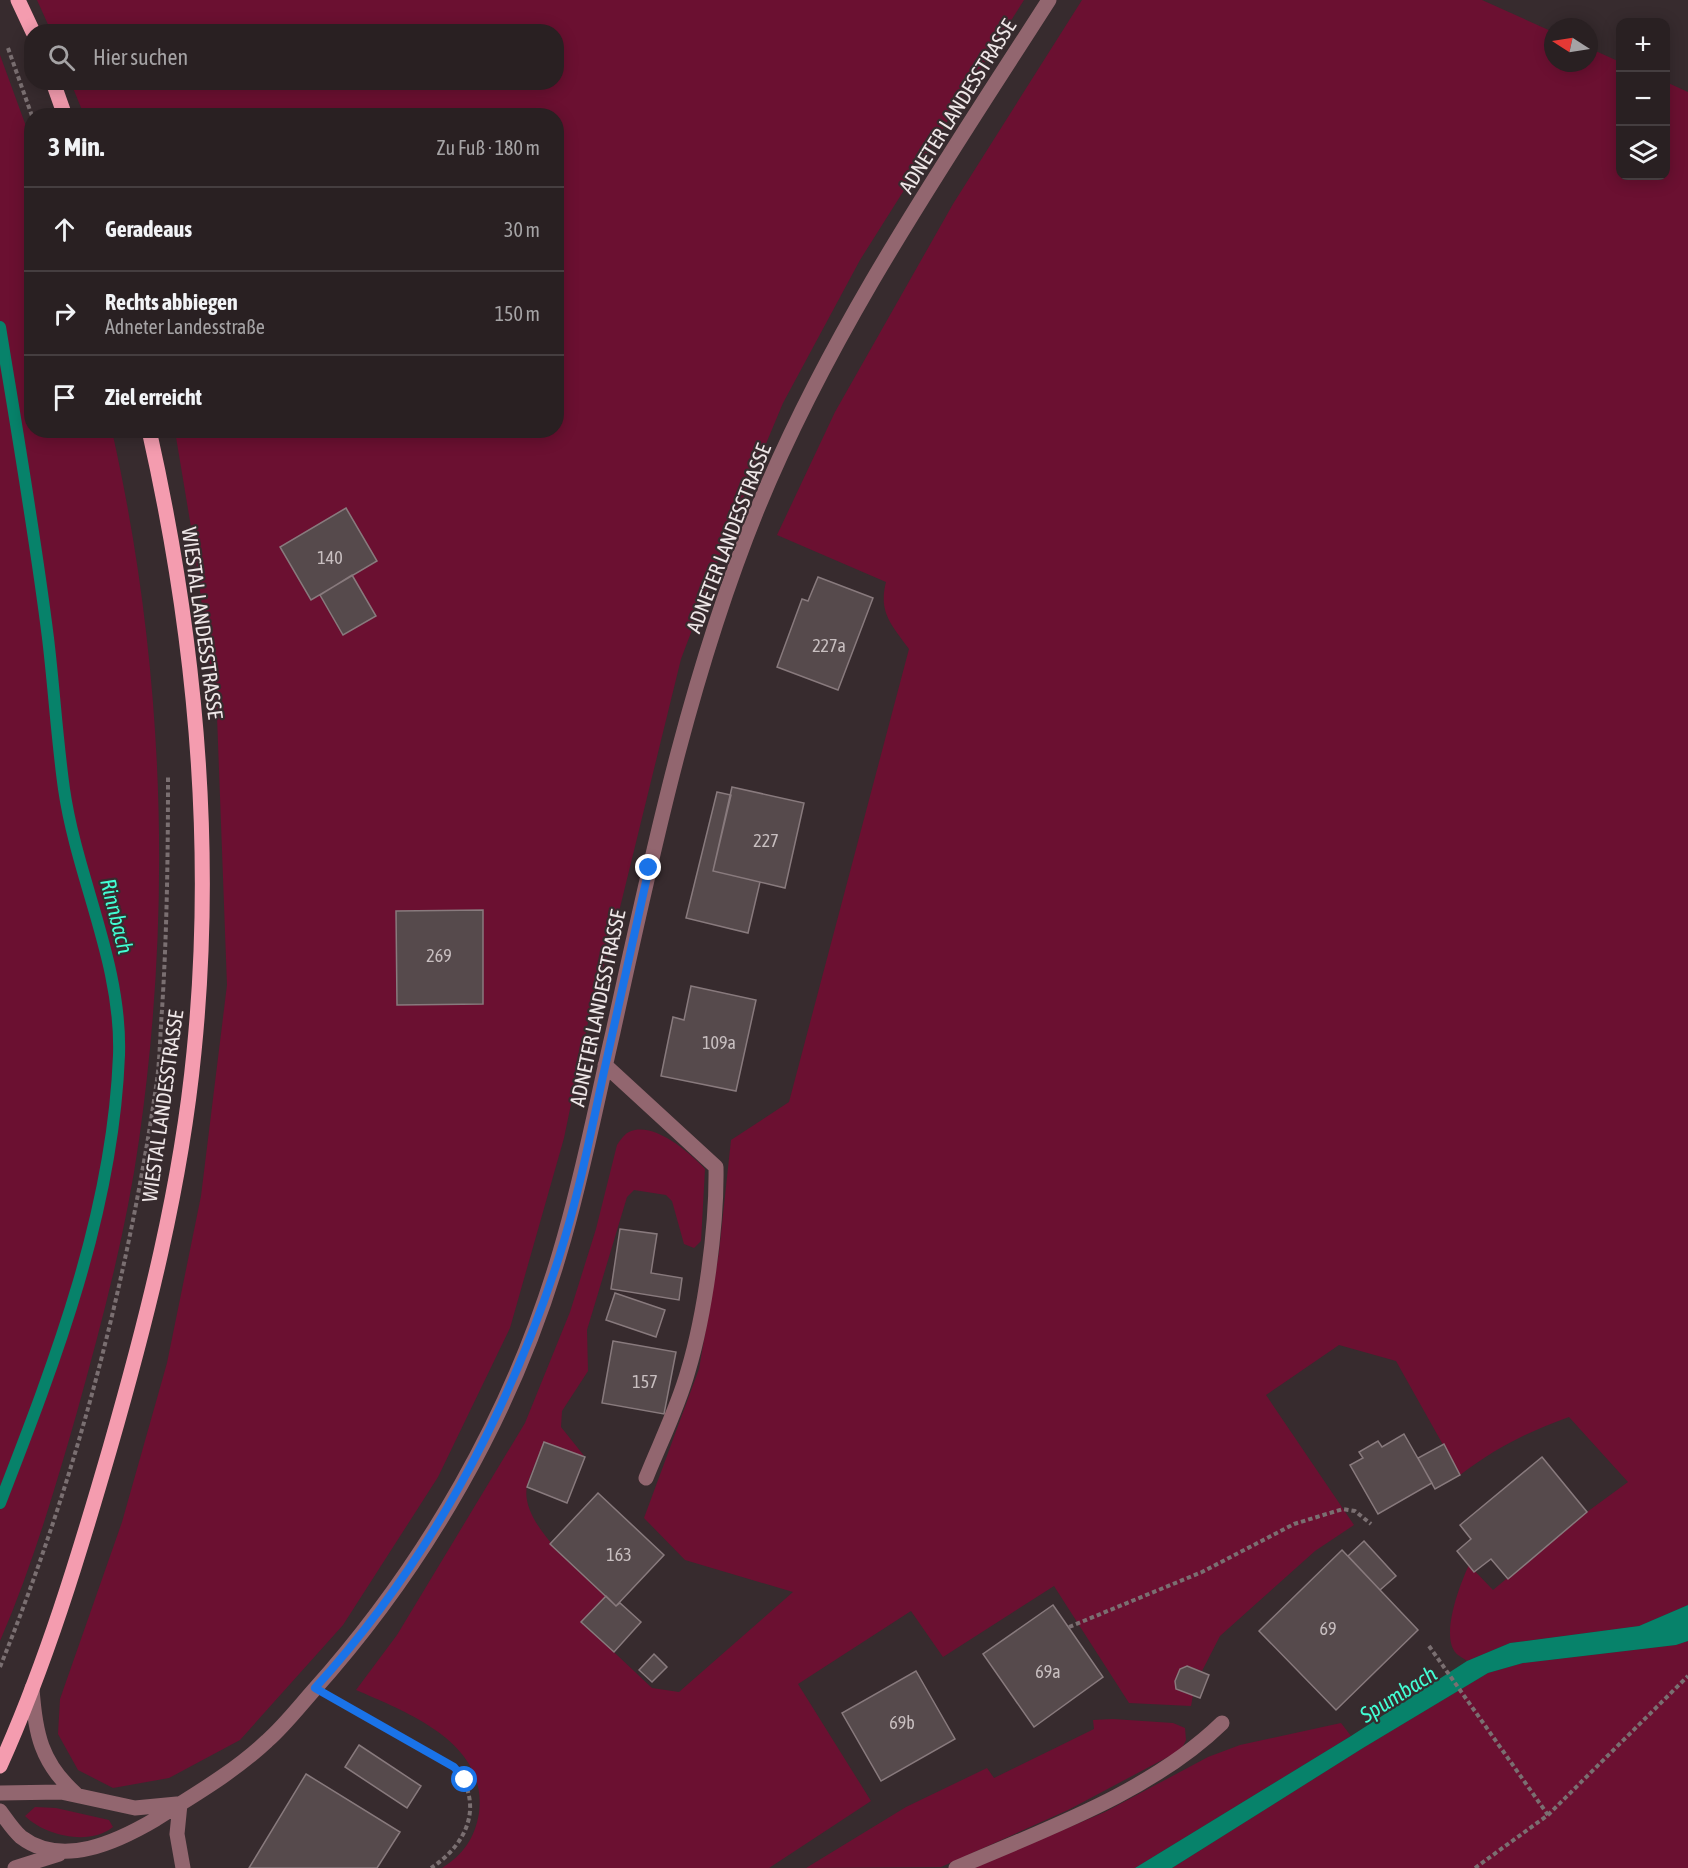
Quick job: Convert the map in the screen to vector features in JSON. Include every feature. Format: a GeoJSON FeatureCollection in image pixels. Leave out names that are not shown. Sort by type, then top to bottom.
{"type":"FeatureCollection","features":[{"type":"Feature","properties":{"kind":"main road"},"geometry":{"type":"LineString","coordinates":[[18,0],[29,24]]}},
{"type":"Feature","properties":{"kind":"main road"},"geometry":{"type":"LineString","coordinates":[[56,90],[62,108]]}},
{"type":"Feature","properties":{"kind":"main road","name":"WIESTAL LANDESSTRASSE"},"geometry":{"type":"LineString","coordinates":[[0,1766],[32,1687],[67,1589],[127,1388],[156,1270],[178,1162],[194,1053],[201,961],[202,830],[197,732],[187,635],[166,503],[151,438]]}},
{"type":"Feature","properties":{"kind":"street","name":"ADNETER LANDESSTRASSE"},"geometry":{"type":"LineString","coordinates":[[0,1793],[39,1791],[78,1796],[135,1808],[180,1804],[239,1765],[271,1738],[342,1659],[414,1563],[477,1455],[525,1352],[559,1256],[585,1159],[649,868],[689,708],[720,607],[759,506],[805,404],[895,243],[1049,0]]}},
{"type":"Feature","properties":{"kind":"street"},"geometry":{"type":"LineString","coordinates":[[605,1065],[716,1167],[704,1302],[688,1372],[646,1478]]}},
{"type":"Feature","properties":{"kind":"street"},"geometry":{"type":"LineString","coordinates":[[32,1687],[40,1745],[59,1779],[78,1796]]}},
{"type":"Feature","properties":{"kind":"street"},"geometry":{"type":"LineString","coordinates":[[956,1868],[1068,1820],[1161,1771],[1198,1746],[1222,1723]]}},
{"type":"Feature","properties":{"kind":"street"},"geometry":{"type":"LineString","coordinates":[[15,1868],[59,1854],[92,1851],[136,1830],[180,1804]]}},
{"type":"Feature","properties":{"kind":"street"},"geometry":{"type":"LineString","coordinates":[[180,1804],[177,1834],[183,1868]]}},
{"type":"Feature","properties":{"kind":"street"},"geometry":{"type":"LineString","coordinates":[[0,1811],[20,1837],[37,1848],[59,1854]]}},
{"type":"Feature","properties":{"kind":"path"},"geometry":{"type":"LineString","coordinates":[[4,37],[29,108]]}},
{"type":"Feature","properties":{"kind":"path"},"geometry":{"type":"LineString","coordinates":[[0,1667],[44,1552],[89,1400],[129,1243],[157,1085],[169,913],[168,771]]}},
{"type":"Feature","properties":{"kind":"path"},"geometry":{"type":"LineString","coordinates":[[1069,1627],[1202,1572],[1294,1524],[1343,1509],[1355,1511],[1371,1524]]}},
{"type":"Feature","properties":{"kind":"path"},"geometry":{"type":"LineString","coordinates":[[1430,1646],[1464,1698],[1548,1815]]}},
{"type":"Feature","properties":{"kind":"path"},"geometry":{"type":"LineString","coordinates":[[1475,1868],[1548,1815],[1688,1676]]}},
{"type":"Feature","properties":{"kind":"path"},"geometry":{"type":"LineString","coordinates":[[315,1688],[454,1767],[465,1780],[470,1795],[465,1831],[458,1846],[431,1868]]}},
{"type":"Feature","properties":{"kind":"shaded area"},"geometry":{"type":"Polygon","coordinates":[[[37,0],[1024,0],[860,260],[783,403],[729,532],[681,659],[613,936],[591,1008],[564,1138],[510,1328],[438,1477],[343,1625],[240,1740],[169,1778],[113,1788],[78,1770],[58,1734],[60,1699],[122,1522],[167,1363],[201,1196],[227,985],[217,716],[193,539],[176,438],[564,438],[564,108],[81,108],[74,90],[564,90],[564,24],[48,24],[37,0]]]}},
{"type":"Feature","properties":{"kind":"shaded area"},"geometry":{"type":"Polygon","coordinates":[[[1082,0],[1482,0],[1544,28],[1544,72],[1598,72],[1598,52],[1616,60],[1616,180],[1670,180],[1670,84],[1688,92],[1688,1605],[1639,1626],[1510,1643],[1467,1661],[1458,1655],[1451,1644],[1451,1622],[1457,1596],[1469,1565],[1493,1590],[1587,1512],[1628,1482],[1569,1417],[1512,1441],[1460,1475],[1396,1361],[1339,1345],[1266,1395],[1354,1525],[1315,1551],[1220,1636],[1202,1671],[1187,1666],[1180,1669],[1175,1681],[1176,1688],[1193,1695],[1191,1706],[1129,1703],[1054,1586],[943,1657],[911,1611],[798,1684],[871,1801],[769,1868],[442,1868],[467,1845],[477,1822],[478,1789],[471,1767],[458,1749],[441,1734],[399,1709],[356,1690],[397,1635],[525,1423],[570,1312],[596,1229],[617,1145],[629,1132],[644,1130],[664,1136],[705,1169],[701,1241],[694,1248],[684,1244],[672,1201],[666,1195],[634,1190],[627,1197],[587,1330],[588,1371],[562,1411],[561,1427],[585,1457],[544,1442],[527,1486],[527,1501],[532,1516],[554,1546],[606,1596],[582,1622],[652,1688],[679,1692],[793,1592],[685,1560],[644,1518],[699,1369],[719,1252],[731,1140],[789,1102],[909,649],[892,625],[885,610],[886,582],[777,535],[835,412],[953,204],[1082,0]]]}},
{"type":"Feature","properties":{"kind":"shaded area"},"geometry":{"type":"Polygon","coordinates":[[[0,55],[24,121],[24,438],[113,438],[143,606],[158,784],[159,873],[150,1051],[134,1174],[120,1243],[104,1311],[60,1470],[33,1556],[0,1641],[0,55]]]}},
{"type":"Feature","properties":{"kind":"shaded area"},"geometry":{"type":"Polygon","coordinates":[[[1688,1605],[1688,1641],[1676,1645],[1523,1663],[1488,1673],[1363,1748],[1172,1868],[1135,1868],[1351,1736],[1467,1661],[1510,1643],[1639,1626],[1688,1605]]]}},
{"type":"Feature","properties":{"kind":"shaded area"},"geometry":{"type":"Polygon","coordinates":[[[1688,1641],[1688,1868],[1172,1868],[1363,1748],[1488,1673],[1523,1663],[1676,1645],[1688,1641]]]}},
{"type":"Feature","properties":{"kind":"shaded area"},"geometry":{"type":"Polygon","coordinates":[[[1093,1720],[1173,1723],[1185,1728],[1186,1740],[1181,1750],[1068,1810],[941,1867],[806,1868],[906,1807],[987,1768],[994,1778],[1094,1729],[1093,1720]]]}},
{"type":"Feature","properties":{"kind":"shaded area"},"geometry":{"type":"Polygon","coordinates":[[[1341,1723],[1351,1736],[1135,1868],[974,1868],[1105,1812],[1208,1757],[1240,1745],[1341,1723]]]}},
{"type":"Feature","properties":{"kind":"shaded area"},"geometry":{"type":"Polygon","coordinates":[[[35,1807],[56,1808],[109,1820],[113,1827],[92,1836],[68,1836],[56,1833],[44,1829],[25,1816],[35,1807]]]}},
{"type":"Feature","properties":{"kind":"building"},"geometry":{"type":"Polygon","coordinates":[[[346,508],[377,561],[311,600],[280,547],[346,508]]]}},
{"type":"Feature","properties":{"kind":"building"},"geometry":{"type":"Polygon","coordinates":[[[352,575],[376,616],[343,635],[320,595],[352,575]]]}},
{"type":"Feature","properties":{"kind":"building"},"geometry":{"type":"Polygon","coordinates":[[[818,577],[873,598],[838,690],[777,667],[802,599],[808,601],[818,577]]]}},
{"type":"Feature","properties":{"kind":"building"},"geometry":{"type":"Polygon","coordinates":[[[732,787],[804,803],[785,888],[713,871],[732,787]]]}},
{"type":"Feature","properties":{"kind":"building"},"geometry":{"type":"Polygon","coordinates":[[[717,792],[731,795],[713,871],[760,882],[748,933],[686,918],[717,792]]]}},
{"type":"Feature","properties":{"kind":"building"},"geometry":{"type":"Polygon","coordinates":[[[483,910],[483,1004],[397,1005],[396,911],[483,910]]]}},
{"type":"Feature","properties":{"kind":"building"},"geometry":{"type":"Polygon","coordinates":[[[691,986],[756,1000],[736,1091],[661,1076],[673,1017],[684,1020],[691,986]]]}},
{"type":"Feature","properties":{"kind":"building"},"geometry":{"type":"Polygon","coordinates":[[[620,1229],[657,1234],[651,1273],[682,1278],[679,1300],[611,1289],[620,1229]]]}},
{"type":"Feature","properties":{"kind":"building"},"geometry":{"type":"Polygon","coordinates":[[[615,1293],[665,1310],[656,1337],[606,1320],[615,1293]]]}},
{"type":"Feature","properties":{"kind":"building"},"geometry":{"type":"Polygon","coordinates":[[[613,1341],[676,1352],[664,1414],[602,1403],[613,1341]]]}},
{"type":"Feature","properties":{"kind":"building"},"geometry":{"type":"Polygon","coordinates":[[[1404,1434],[1432,1483],[1378,1514],[1350,1465],[1363,1458],[1359,1452],[1378,1441],[1382,1447],[1404,1434]]]}},
{"type":"Feature","properties":{"kind":"building"},"geometry":{"type":"Polygon","coordinates":[[[544,1442],[585,1457],[567,1503],[527,1487],[544,1442]]]}},
{"type":"Feature","properties":{"kind":"building"},"geometry":{"type":"Polygon","coordinates":[[[1444,1444],[1460,1475],[1435,1489],[1418,1458],[1444,1444]]]}},
{"type":"Feature","properties":{"kind":"building"},"geometry":{"type":"Polygon","coordinates":[[[1542,1457],[1587,1512],[1508,1579],[1491,1559],[1474,1572],[1457,1551],[1471,1539],[1460,1525],[1542,1457]]]}},
{"type":"Feature","properties":{"kind":"building"},"geometry":{"type":"Polygon","coordinates":[[[598,1493],[664,1555],[616,1606],[550,1544],[598,1493]]]}},
{"type":"Feature","properties":{"kind":"building"},"geometry":{"type":"Polygon","coordinates":[[[1364,1541],[1396,1576],[1380,1590],[1348,1556],[1364,1541]]]}},
{"type":"Feature","properties":{"kind":"building"},"geometry":{"type":"Polygon","coordinates":[[[1342,1550],[1418,1630],[1336,1710],[1259,1631],[1342,1550]]]}},
{"type":"Feature","properties":{"kind":"building"},"geometry":{"type":"Polygon","coordinates":[[[606,1596],[616,1606],[620,1603],[641,1622],[614,1652],[581,1622],[606,1596]]]}},
{"type":"Feature","properties":{"kind":"building"},"geometry":{"type":"Polygon","coordinates":[[[1053,1605],[1103,1677],[1034,1727],[983,1654],[1053,1605]]]}},
{"type":"Feature","properties":{"kind":"building"},"geometry":{"type":"Polygon","coordinates":[[[654,1654],[667,1667],[652,1682],[639,1670],[654,1654]]]}},
{"type":"Feature","properties":{"kind":"building"},"geometry":{"type":"Polygon","coordinates":[[[1187,1666],[1209,1675],[1200,1698],[1176,1689],[1175,1681],[1180,1669],[1187,1666]]]}},
{"type":"Feature","properties":{"kind":"building"},"geometry":{"type":"Polygon","coordinates":[[[916,1671],[955,1739],[881,1781],[842,1713],[916,1671]]]}},
{"type":"Feature","properties":{"kind":"building"},"geometry":{"type":"Polygon","coordinates":[[[359,1745],[421,1786],[407,1808],[345,1767],[359,1745]]]}},
{"type":"Feature","properties":{"kind":"building"},"geometry":{"type":"Polygon","coordinates":[[[306,1774],[400,1832],[377,1868],[249,1868],[306,1774]]]}},
{"type":"Feature","properties":{"kind":"waterway","name":"Rinnbach"},"geometry":{"type":"LineString","coordinates":[[0,327],[43,599],[64,789],[78,856],[113,987],[118,1021],[119,1055],[106,1171],[78,1284],[61,1339],[0,1503]]}},
{"type":"Feature","properties":{"kind":"route"},"geometry":{"type":"LineString","coordinates":[[465,1780],[454,1767],[315,1688],[342,1659],[414,1563],[477,1455],[525,1352],[559,1256],[585,1159],[649,868]]}},
{"type":"Feature","properties":{"kind":"water label","name":"Spumbach"},"geometry":{"type":"Point","coordinates":[1398,1694]}}]}
